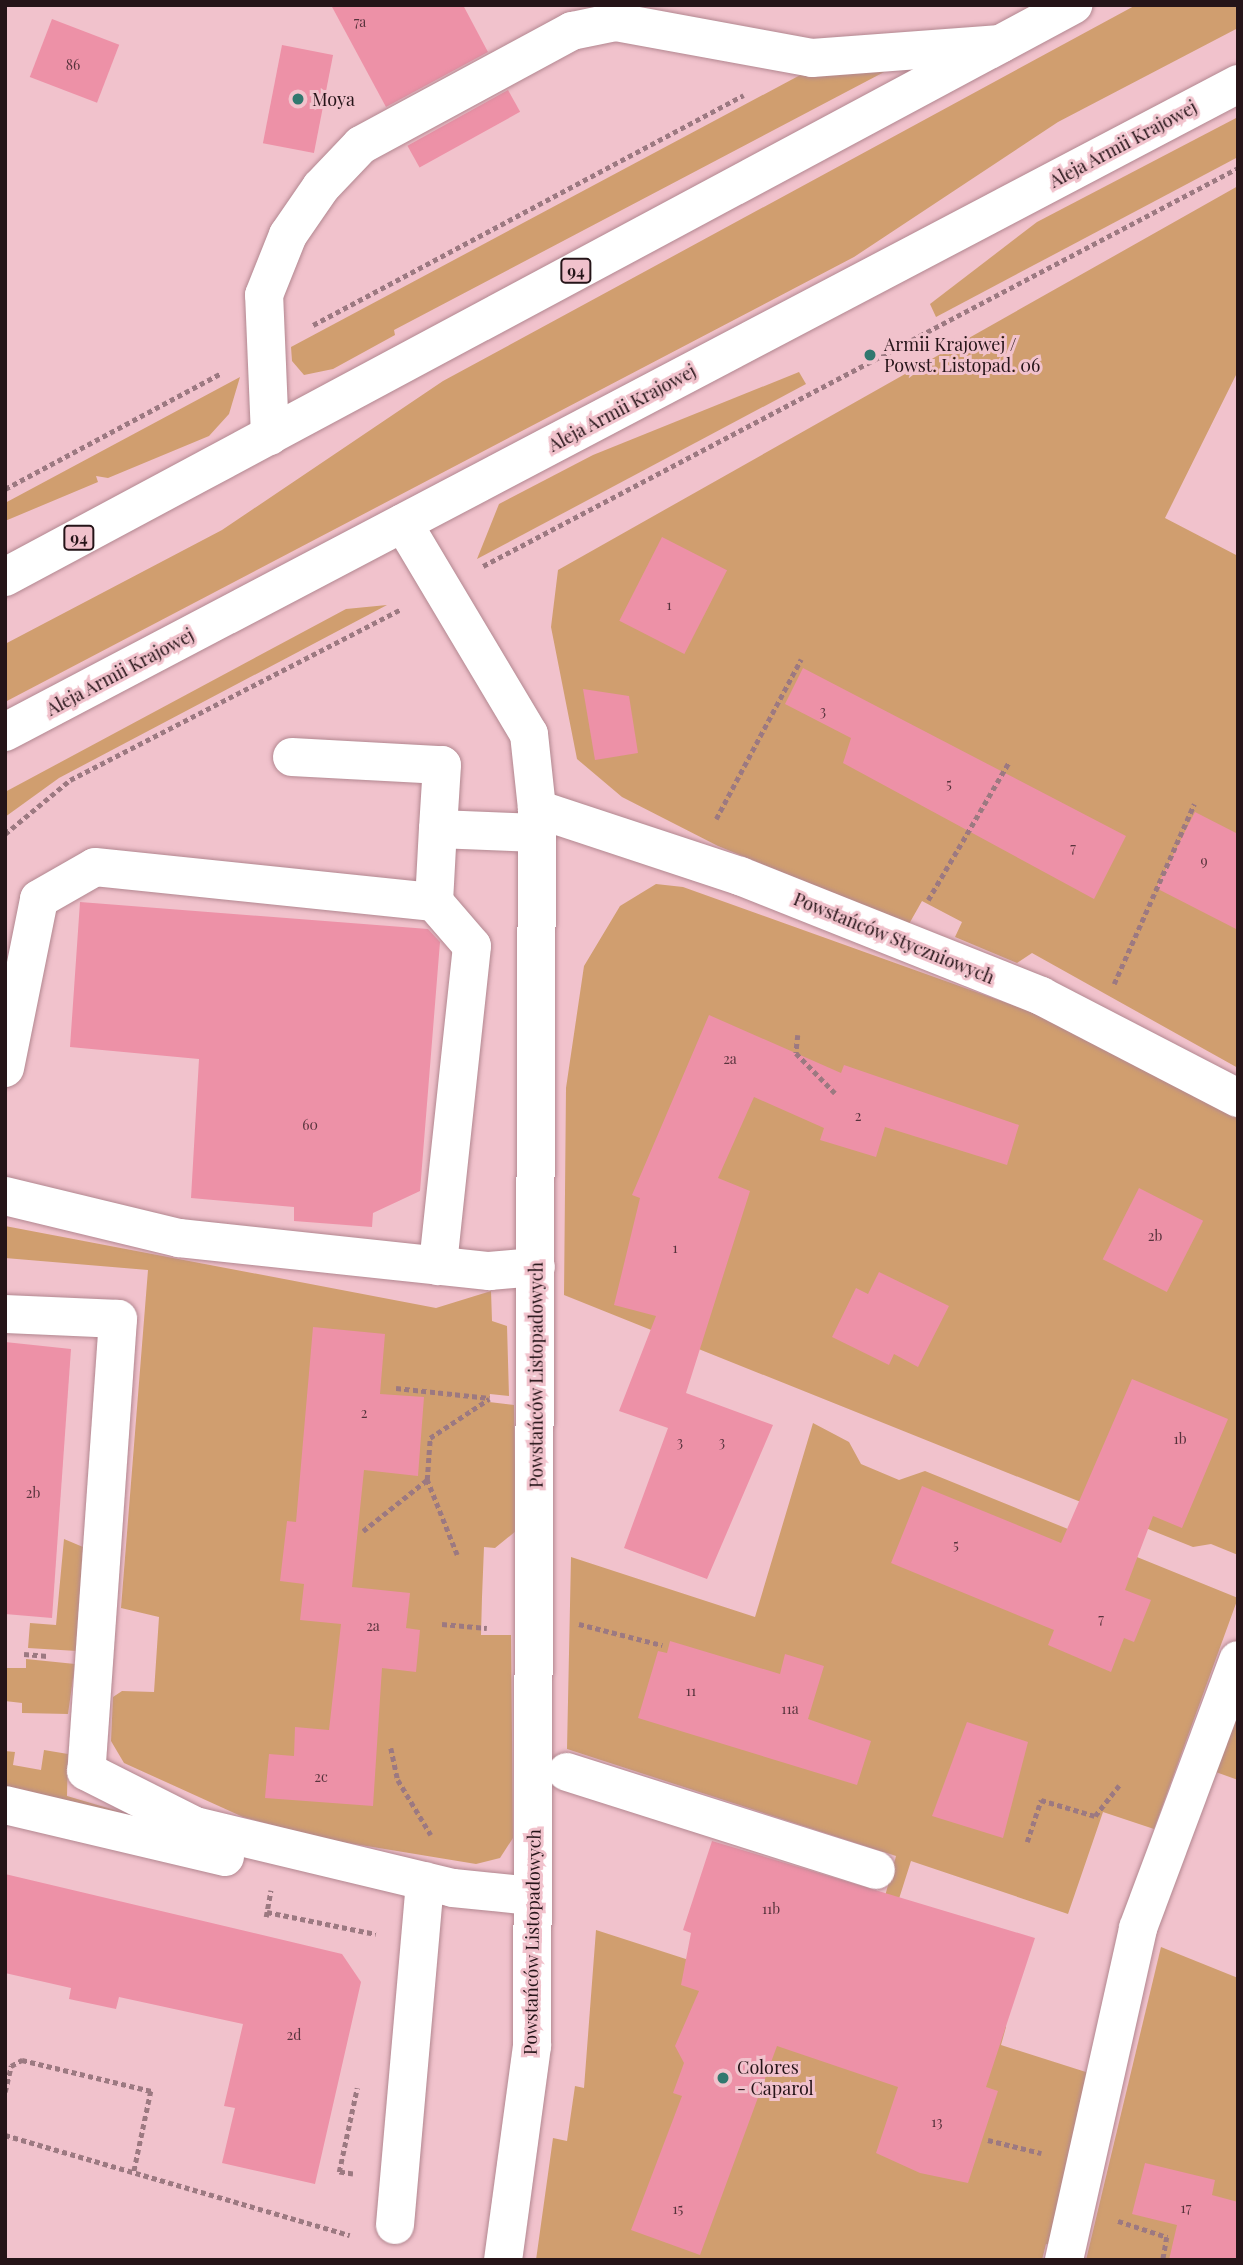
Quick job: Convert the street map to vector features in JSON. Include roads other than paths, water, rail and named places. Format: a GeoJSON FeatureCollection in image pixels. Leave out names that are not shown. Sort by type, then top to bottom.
{"type":"FeatureCollection","features":[{"type":"Feature","properties":{"kind":"street","name":"94"},"geometry":{"type":"LineString","coordinates":[[5,577],[1073,5]]}},
{"type":"Feature","properties":{"kind":"street"},"geometry":{"type":"LineString","coordinates":[[270,436],[264,295],[288,235],[321,187],[361,145],[572,31],[616,22],[812,58],[1000,44]]}},
{"type":"Feature","properties":{"kind":"street","name":"Aleja Armii Krajowej"},"geometry":{"type":"LineString","coordinates":[[5,732],[1238,85]]}},
{"type":"Feature","properties":{"kind":"street","name":"Powstańców Listopadowych"},"geometry":{"type":"LineString","coordinates":[[402,523],[529,734],[537,821],[534,1612],[528,2104],[503,2260]]}},
{"type":"Feature","properties":{"kind":"street"},"geometry":{"type":"LineString","coordinates":[[292,757],[442,765],[434,902]]}},
{"type":"Feature","properties":{"kind":"street","name":"Powstańców Styczniowych"},"geometry":{"type":"LineString","coordinates":[[438,829],[537,821],[694,861],[1096,1022],[1238,1098]]}},
{"type":"Feature","properties":{"kind":"street"},"geometry":{"type":"LineString","coordinates":[[5,1068],[39,899],[95,867],[434,902],[472,946],[438,1266]]}},
{"type":"Feature","properties":{"kind":"street"},"geometry":{"type":"LineString","coordinates":[[5,1196],[179,1238],[438,1266],[536,1267]]}},
{"type":"Feature","properties":{"kind":"street"},"geometry":{"type":"LineString","coordinates":[[5,1314],[118,1319],[86,1771],[195,1826],[426,1889]]}},
{"type":"Feature","properties":{"kind":"street"},"geometry":{"type":"LineString","coordinates":[[1064,2260],[1138,1928],[1238,1660]]}},
{"type":"Feature","properties":{"kind":"street"},"geometry":{"type":"LineString","coordinates":[[568,1772],[876,1870]]}},
{"type":"Feature","properties":{"kind":"street"},"geometry":{"type":"LineString","coordinates":[[5,1805],[426,1889],[532,1896]]}},
{"type":"Feature","properties":{"kind":"street"},"geometry":{"type":"LineString","coordinates":[[379,2232],[426,1889]]}},
{"type":"Feature","properties":{"kind":"place","name":"Moya"},"geometry":{"type":"Point","coordinates":[298,99]}},
{"type":"Feature","properties":{"kind":"place","name":"Armii Krajowej / Powst. Listopad. 06"},"geometry":{"type":"Point","coordinates":[870,355]}},
{"type":"Feature","properties":{"kind":"place","name":"Colores - Caparol"},"geometry":{"type":"Point","coordinates":[723,2078]}}]}
